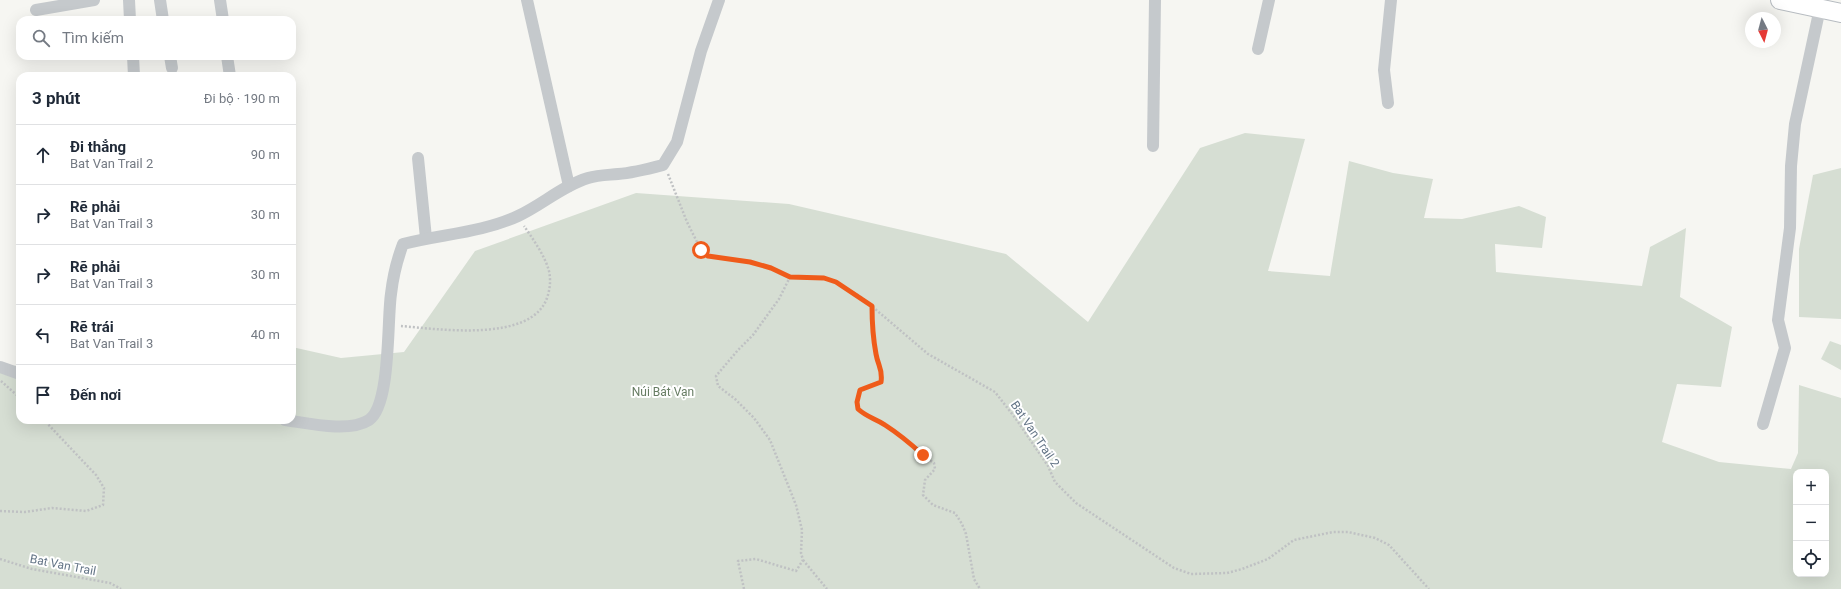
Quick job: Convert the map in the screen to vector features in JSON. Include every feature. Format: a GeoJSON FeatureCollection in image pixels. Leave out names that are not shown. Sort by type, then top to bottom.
{"type":"FeatureCollection","features":[{"type":"Feature","properties":{"kind":"main road"},"geometry":{"type":"LineString","coordinates":[[1780,0],[1841,13]]}},
{"type":"Feature","properties":{"kind":"street"},"geometry":{"type":"LineString","coordinates":[[36,10],[94,0]]}},
{"type":"Feature","properties":{"kind":"street"},"geometry":{"type":"LineString","coordinates":[[128,0],[130,16]]}},
{"type":"Feature","properties":{"kind":"street"},"geometry":{"type":"LineString","coordinates":[[160,0],[163,16]]}},
{"type":"Feature","properties":{"kind":"street"},"geometry":{"type":"LineString","coordinates":[[220,0],[222,16]]}},
{"type":"Feature","properties":{"kind":"street"},"geometry":{"type":"LineString","coordinates":[[527,0],[569,186]]}},
{"type":"Feature","properties":{"kind":"street"},"geometry":{"type":"LineString","coordinates":[[296,422],[321,426],[352,425],[369,420],[379,407],[388,357],[390,294],[396,262],[403,244],[426,238],[448,236],[484,229],[518,216],[569,186],[588,178],[643,171],[663,165],[677,142],[701,51],[719,0]]}},
{"type":"Feature","properties":{"kind":"street"},"geometry":{"type":"LineString","coordinates":[[1153,146],[1155,0]]}},
{"type":"Feature","properties":{"kind":"street"},"geometry":{"type":"LineString","coordinates":[[1258,49],[1269,0]]}},
{"type":"Feature","properties":{"kind":"street"},"geometry":{"type":"LineString","coordinates":[[1388,104],[1384,70],[1391,0]]}},
{"type":"Feature","properties":{"kind":"street"},"geometry":{"type":"LineString","coordinates":[[1763,424],[1785,348],[1778,320],[1790,228],[1791,166],[1795,124],[1820,8]]}},
{"type":"Feature","properties":{"kind":"street"},"geometry":{"type":"LineString","coordinates":[[133,60],[134,72]]}},
{"type":"Feature","properties":{"kind":"street"},"geometry":{"type":"LineString","coordinates":[[171,60],[172,68]]}},
{"type":"Feature","properties":{"kind":"street"},"geometry":{"type":"LineString","coordinates":[[228,60],[229,72]]}},
{"type":"Feature","properties":{"kind":"street"},"geometry":{"type":"LineString","coordinates":[[418,158],[426,238]]}},
{"type":"Feature","properties":{"kind":"street"},"geometry":{"type":"LineString","coordinates":[[0,367],[16,373]]}},
{"type":"Feature","properties":{"kind":"path","name":"Bat Van Trail 2"},"geometry":{"type":"LineString","coordinates":[[663,165],[687,222],[701,250],[708,256],[750,262],[771,268],[790,277],[824,278],[836,282],[872,306],[928,354],[995,392],[1048,466],[1055,482],[1076,504],[1174,568],[1191,574],[1227,573],[1268,559],[1294,540],[1333,532],[1348,532],[1375,538],[1389,545],[1430,589]]}},
{"type":"Feature","properties":{"kind":"path"},"geometry":{"type":"LineString","coordinates":[[389,324],[479,331],[519,323],[534,316],[545,304],[551,287],[549,271],[534,240],[518,216]]}},
{"type":"Feature","properties":{"kind":"path"},"geometry":{"type":"LineString","coordinates":[[790,277],[779,299],[753,335],[738,350],[726,367],[716,376],[718,386],[754,418],[770,440],[796,505],[802,530],[801,553],[803,560],[827,589]]}},
{"type":"Feature","properties":{"kind":"path"},"geometry":{"type":"LineString","coordinates":[[872,306],[874,340],[877,357],[883,371],[881,382],[860,390],[857,402],[858,409],[868,418],[883,423],[900,435],[934,463],[935,469],[926,480],[922,495],[933,505],[955,513],[962,524],[966,534],[974,578],[980,589]]}},
{"type":"Feature","properties":{"kind":"path"},"geometry":{"type":"LineString","coordinates":[[0,380],[16,394]]}},
{"type":"Feature","properties":{"kind":"path"},"geometry":{"type":"LineString","coordinates":[[0,511],[25,512],[52,508],[86,511],[103,505],[104,488],[96,475],[48,424]]}},
{"type":"Feature","properties":{"kind":"path","name":"Bat Van Trail"},"geometry":{"type":"LineString","coordinates":[[0,559],[32,569],[110,583],[121,589]]}},
{"type":"Feature","properties":{"kind":"path"},"geometry":{"type":"LineString","coordinates":[[744,589],[738,561],[756,559],[796,571],[803,560]]}},
{"type":"Feature","properties":{"kind":"green space","name":"Núi Bát Vạn"},"geometry":{"type":"Polygon","coordinates":[[[1245,133],[1305,139],[1268,271],[1330,276],[1349,161],[1393,173],[1433,179],[1424,218],[1462,219],[1519,206],[1546,217],[1542,248],[1495,244],[1496,272],[1642,286],[1650,247],[1686,228],[1680,297],[1732,327],[1721,387],[1677,384],[1662,442],[1719,462],[1791,469],[1798,453],[1799,385],[1841,398],[1841,589],[0,589],[0,368],[16,366],[16,424],[296,424],[296,348],[341,358],[404,352],[475,251],[636,193],[789,204],[1006,254],[1088,322],[1200,148],[1245,133]]]}},
{"type":"Feature","properties":{"kind":"green space"},"geometry":{"type":"Polygon","coordinates":[[[1841,168],[1841,319],[1799,317],[1799,249],[1813,175],[1841,168]]]}},
{"type":"Feature","properties":{"kind":"green space"},"geometry":{"type":"Polygon","coordinates":[[[1830,341],[1841,345],[1841,370],[1821,359],[1830,341]]]}},
{"type":"Feature","properties":{"kind":"route"},"geometry":{"type":"LineString","coordinates":[[701,250],[708,256],[750,262],[771,268],[778,273],[790,277],[808,279],[824,278],[836,282],[861,297],[872,306],[874,340],[877,357],[883,371],[881,382],[860,390],[857,402],[858,409],[868,418],[883,423],[900,435],[923,455]]}}]}
